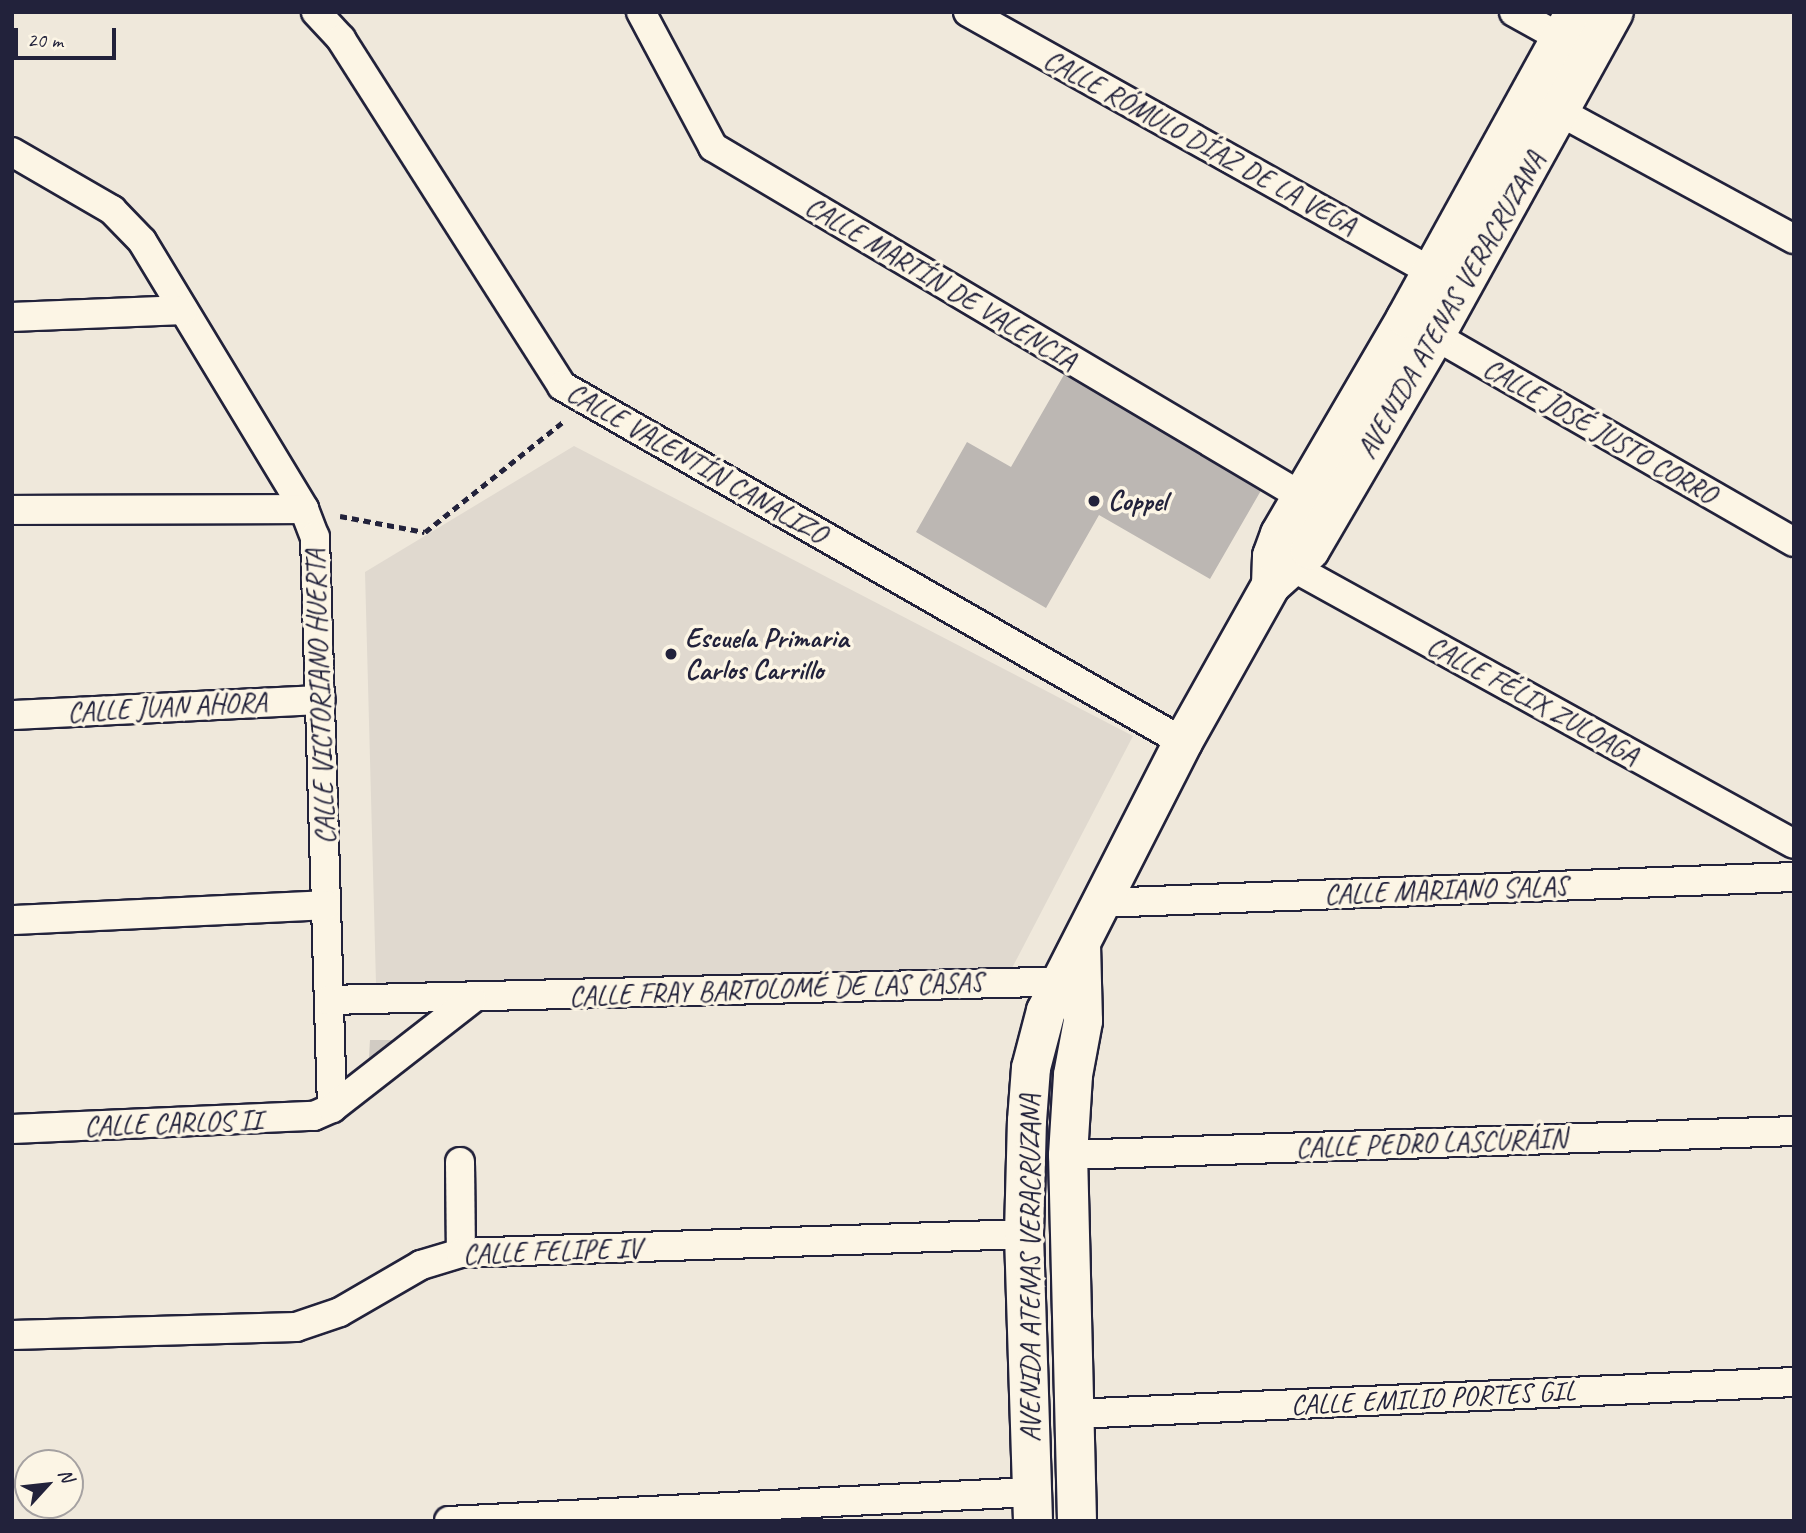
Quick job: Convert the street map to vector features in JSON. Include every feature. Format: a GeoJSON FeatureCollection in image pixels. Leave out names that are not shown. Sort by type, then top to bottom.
{"type":"FeatureCollection","features":[{"type":"Feature","properties":{"kind":"main road","name":"AVENIDA ATENAS VERACRUZANA"},"geometry":{"type":"LineString","coordinates":[[1032,1506],[1024,1234],[1031,1068],[1046,1011],[1071,981],[1081,941],[1099,903],[1183,742],[1279,570],[1301,496],[1421,327],[1560,112],[1614,12]]}},
{"type":"Feature","properties":{"kind":"main road","name":"AVENIDA ATENAS VERACRUZANA"},"geometry":{"type":"LineString","coordinates":[[1279,570],[1310,550],[1421,327],[1432,272],[1568,25]]}},
{"type":"Feature","properties":{"kind":"main road","name":"AVENIDA ATENAS VERACRUZANA"},"geometry":{"type":"LineString","coordinates":[[1071,981],[1083,1021],[1073,1075],[1068,1154],[1077,1521]]}},
{"type":"Feature","properties":{"kind":"street","name":"CALLE VALENTÍN CANALIZO"},"geometry":{"type":"LineString","coordinates":[[316,12],[341,39],[546,367],[586,403],[1183,742]]}},
{"type":"Feature","properties":{"kind":"street","name":"CALLE MARTÍN DE VALENCIA"},"geometry":{"type":"LineString","coordinates":[[641,12],[713,147],[1301,496]]}},
{"type":"Feature","properties":{"kind":"street","name":"CALLE RÓMULO DÍAZ DE LA VEGA"},"geometry":{"type":"LineString","coordinates":[[968,12],[1432,272]]}},
{"type":"Feature","properties":{"kind":"street"},"geometry":{"type":"LineString","coordinates":[[1514,12],[1568,25]]}},
{"type":"Feature","properties":{"kind":"street"},"geometry":{"type":"LineString","coordinates":[[1560,112],[1794,239]]}},
{"type":"Feature","properties":{"kind":"street","name":"CALLE VICTORIANO HUERTA"},"geometry":{"type":"LineString","coordinates":[[12,152],[128,223],[304,509],[315,537],[332,1108]]}},
{"type":"Feature","properties":{"kind":"street"},"geometry":{"type":"LineString","coordinates":[[12,317],[183,310]]}},
{"type":"Feature","properties":{"kind":"street","name":"CALLE JOSÉ JUSTO CORRO"},"geometry":{"type":"LineString","coordinates":[[1421,327],[1794,542]]}},
{"type":"Feature","properties":{"kind":"street"},"geometry":{"type":"LineString","coordinates":[[12,510],[304,509]]}},
{"type":"Feature","properties":{"kind":"street","name":"CALLE FÉLIX ZULOAGA"},"geometry":{"type":"LineString","coordinates":[[1279,570],[1794,844]]}},
{"type":"Feature","properties":{"kind":"street","name":"CALLE JUAN AHORA"},"geometry":{"type":"LineString","coordinates":[[12,715],[321,700]]}},
{"type":"Feature","properties":{"kind":"street","name":"CALLE MARIANO SALAS"},"geometry":{"type":"LineString","coordinates":[[1099,903],[1794,877]]}},
{"type":"Feature","properties":{"kind":"street"},"geometry":{"type":"LineString","coordinates":[[12,919],[326,905]]}},
{"type":"Feature","properties":{"kind":"street","name":"CALLE FRAY BARTOLOMÉ DE LAS CASAS"},"geometry":{"type":"LineString","coordinates":[[329,1000],[472,999],[1071,981]]}},
{"type":"Feature","properties":{"kind":"street"},"geometry":{"type":"LineString","coordinates":[[332,1108],[472,999]]}},
{"type":"Feature","properties":{"kind":"street","name":"CALLE CARLOS II"},"geometry":{"type":"LineString","coordinates":[[12,1129],[297,1119],[332,1108]]}},
{"type":"Feature","properties":{"kind":"street","name":"CALLE PEDRO LASCURÁIN"},"geometry":{"type":"LineString","coordinates":[[1068,1154],[1794,1131]]}},
{"type":"Feature","properties":{"kind":"street"},"geometry":{"type":"LineString","coordinates":[[460,1162],[461,1253]]}},
{"type":"Feature","properties":{"kind":"street","name":"CALLE FELIPE IV"},"geometry":{"type":"LineString","coordinates":[[12,1335],[296,1326],[340,1312],[421,1265],[461,1253],[1024,1234]]}},
{"type":"Feature","properties":{"kind":"street","name":"CALLE EMILIO PORTES GIL"},"geometry":{"type":"LineString","coordinates":[[1073,1414],[1794,1382]]}},
{"type":"Feature","properties":{"kind":"street"},"geometry":{"type":"LineString","coordinates":[[449,1521],[1032,1506]]}},
{"type":"Feature","properties":{"kind":"path"},"geometry":{"type":"LineString","coordinates":[[304,509],[425,532],[586,403]]}},
{"type":"Feature","properties":{"kind":"shaded area","name":"Escuela Primaria Carlos Carrillo"},"geometry":{"type":"Polygon","coordinates":[[[574,446],[1133,736],[1011,970],[376,983],[365,572],[574,446]]]}},
{"type":"Feature","properties":{"kind":"shaded area"},"geometry":{"type":"Polygon","coordinates":[[[370,1040],[409,1040],[368,1075],[370,1040]]]}},
{"type":"Feature","properties":{"kind":"building","name":"Coppel"},"geometry":{"type":"Polygon","coordinates":[[[1065,373],[1263,487],[1210,579],[1099,515],[1046,608],[916,532],[967,442],[1011,467],[1065,373]]]}},
{"type":"Feature","properties":{"kind":"place","name":"Coppel"},"geometry":{"type":"Point","coordinates":[1094,501]}},
{"type":"Feature","properties":{"kind":"place","name":"Escuela Primaria Carlos Carrillo"},"geometry":{"type":"Point","coordinates":[671,654]}}]}
